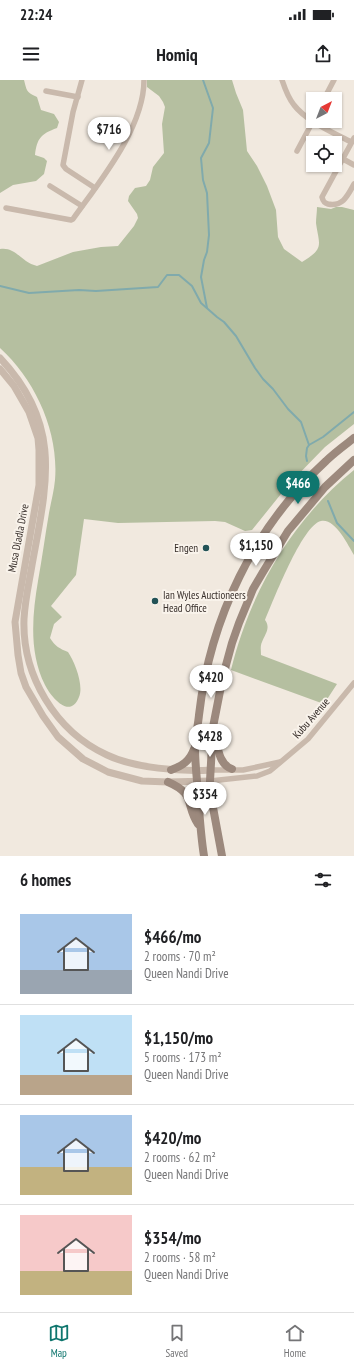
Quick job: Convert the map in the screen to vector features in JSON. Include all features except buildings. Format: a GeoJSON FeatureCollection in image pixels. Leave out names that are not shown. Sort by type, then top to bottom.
{"type":"FeatureCollection","features":[{"type":"Feature","properties":{"kind":"main road"},"geometry":{"type":"LineString","coordinates":[[204,856],[200,826],[195,747],[205,671],[212,644],[222,616],[237,582],[264,534],[291,499],[327,460],[354,438]]}},
{"type":"Feature","properties":{"kind":"main road"},"geometry":{"type":"LineString","coordinates":[[222,856],[212,802],[210,781],[213,727],[226,662],[239,623],[256,584],[276,550],[301,515],[325,487],[354,460]]}},
{"type":"Feature","properties":{"kind":"main road"},"geometry":{"type":"LineString","coordinates":[[213,727],[220,756],[226,767],[232,769]]}},
{"type":"Feature","properties":{"kind":"main road"},"geometry":{"type":"LineString","coordinates":[[171,770],[180,767],[186,762],[195,747]]}},
{"type":"Feature","properties":{"kind":"main road"},"geometry":{"type":"LineString","coordinates":[[168,782],[185,792],[194,818],[200,826]]}},
{"type":"Feature","properties":{"kind":"street"},"geometry":{"type":"LineString","coordinates":[[82,80],[72,116],[63,165],[66,170],[95,188]]}},
{"type":"Feature","properties":{"kind":"street"},"geometry":{"type":"LineString","coordinates":[[6,208],[71,220],[73,219],[131,134],[142,101],[144,80]]}},
{"type":"Feature","properties":{"kind":"street"},"geometry":{"type":"LineString","coordinates":[[282,80],[294,105],[306,116]]}},
{"type":"Feature","properties":{"kind":"street"},"geometry":{"type":"LineString","coordinates":[[327,92],[332,81]]}},
{"type":"Feature","properties":{"kind":"street"},"geometry":{"type":"LineString","coordinates":[[46,91],[78,97]]}},
{"type":"Feature","properties":{"kind":"street"},"geometry":{"type":"LineString","coordinates":[[297,151],[309,128]]}},
{"type":"Feature","properties":{"kind":"street"},"geometry":{"type":"LineString","coordinates":[[328,128],[353,140],[322,199],[325,203],[334,204],[341,202],[354,184]]}},
{"type":"Feature","properties":{"kind":"street"},"geometry":{"type":"LineString","coordinates":[[343,158],[354,165]]}},
{"type":"Feature","properties":{"kind":"street"},"geometry":{"type":"LineString","coordinates":[[50,186],[82,206]]}},
{"type":"Feature","properties":{"kind":"street","name":"Musa Dladla Drive"},"geometry":{"type":"LineString","coordinates":[[0,358],[25,389],[35,407],[41,424],[45,446],[47,468],[44,501],[24,619],[25,641],[29,662],[36,684],[67,728],[86,743],[108,756],[128,762],[171,770],[196,772],[211,770]]}},
{"type":"Feature","properties":{"kind":"street","name":"Musa Dladla Drive"},"geometry":{"type":"LineString","coordinates":[[0,369],[14,386],[29,412],[38,438],[39,450],[39,485],[15,622],[20,667],[26,687],[42,716],[55,734],[83,759],[108,772],[142,781],[210,781]]}},
{"type":"Feature","properties":{"kind":"street","name":"Kubu Avenue"},"geometry":{"type":"LineString","coordinates":[[210,781],[257,776],[270,771],[291,755],[308,739],[354,683]]}},
{"type":"Feature","properties":{"kind":"street","name":"Kubu Avenue"},"geometry":{"type":"LineString","coordinates":[[211,770],[244,770],[280,762]]}},
{"type":"Feature","properties":{"kind":"green space"},"geometry":{"type":"Polygon","coordinates":[[[0,80],[24,80],[28,91],[37,97],[41,110],[54,114],[59,122],[57,128],[47,132],[41,137],[37,144],[35,155],[44,158],[47,161],[44,174],[36,181],[13,185],[0,193],[0,80]]]}},
{"type":"Feature","properties":{"kind":"green space"},"geometry":{"type":"Polygon","coordinates":[[[147,80],[232,80],[243,110],[247,151],[257,166],[267,186],[276,210],[278,237],[284,249],[302,262],[314,253],[319,246],[316,223],[317,207],[331,209],[342,207],[354,210],[354,424],[325,447],[289,484],[252,530],[245,531],[225,522],[215,521],[118,523],[84,519],[76,575],[51,606],[62,617],[54,624],[50,638],[58,647],[68,652],[76,668],[80,681],[79,697],[75,704],[71,707],[61,704],[52,695],[45,685],[36,660],[33,634],[34,608],[55,480],[55,462],[49,425],[34,391],[13,361],[0,348],[0,249],[11,250],[27,262],[37,266],[73,252],[101,247],[118,246],[134,226],[138,218],[128,201],[129,196],[135,188],[146,186],[150,180],[153,167],[164,153],[162,124],[165,107],[159,96],[147,87],[147,80]]]}},
{"type":"Feature","properties":{"kind":"green space"},"geometry":{"type":"Polygon","coordinates":[[[354,470],[354,555],[345,539],[331,524],[326,521],[321,521],[313,526],[297,549],[281,582],[265,620],[267,623],[267,631],[261,645],[261,655],[337,684],[324,704],[231,670],[239,641],[250,613],[276,560],[311,511],[354,470]]]}},
{"type":"Feature","properties":{"kind":"waterway"},"geometry":{"type":"LineString","coordinates":[[203,80],[213,108],[209,143],[201,158],[203,180],[207,193],[209,235],[207,252],[201,277],[207,308]]}},
{"type":"Feature","properties":{"kind":"waterway"},"geometry":{"type":"LineString","coordinates":[[0,286],[29,293],[79,290],[96,291],[158,287],[167,275],[179,275],[192,286],[201,303],[224,322],[236,336],[263,379],[301,422],[309,445]]}},
{"type":"Feature","properties":{"kind":"waterway"},"geometry":{"type":"LineString","coordinates":[[307,461],[306,456],[309,445],[323,437],[354,412]]}},
{"type":"Feature","properties":{"kind":"waterway"},"geometry":{"type":"LineString","coordinates":[[328,501],[337,523],[354,541]]}},
{"type":"Feature","properties":{"kind":"place","name":"Engen"},"geometry":{"type":"Point","coordinates":[206,548]}},
{"type":"Feature","properties":{"kind":"place","name":"Ian Wyles Auctioneers Head Office"},"geometry":{"type":"Point","coordinates":[155,601]}}]}
